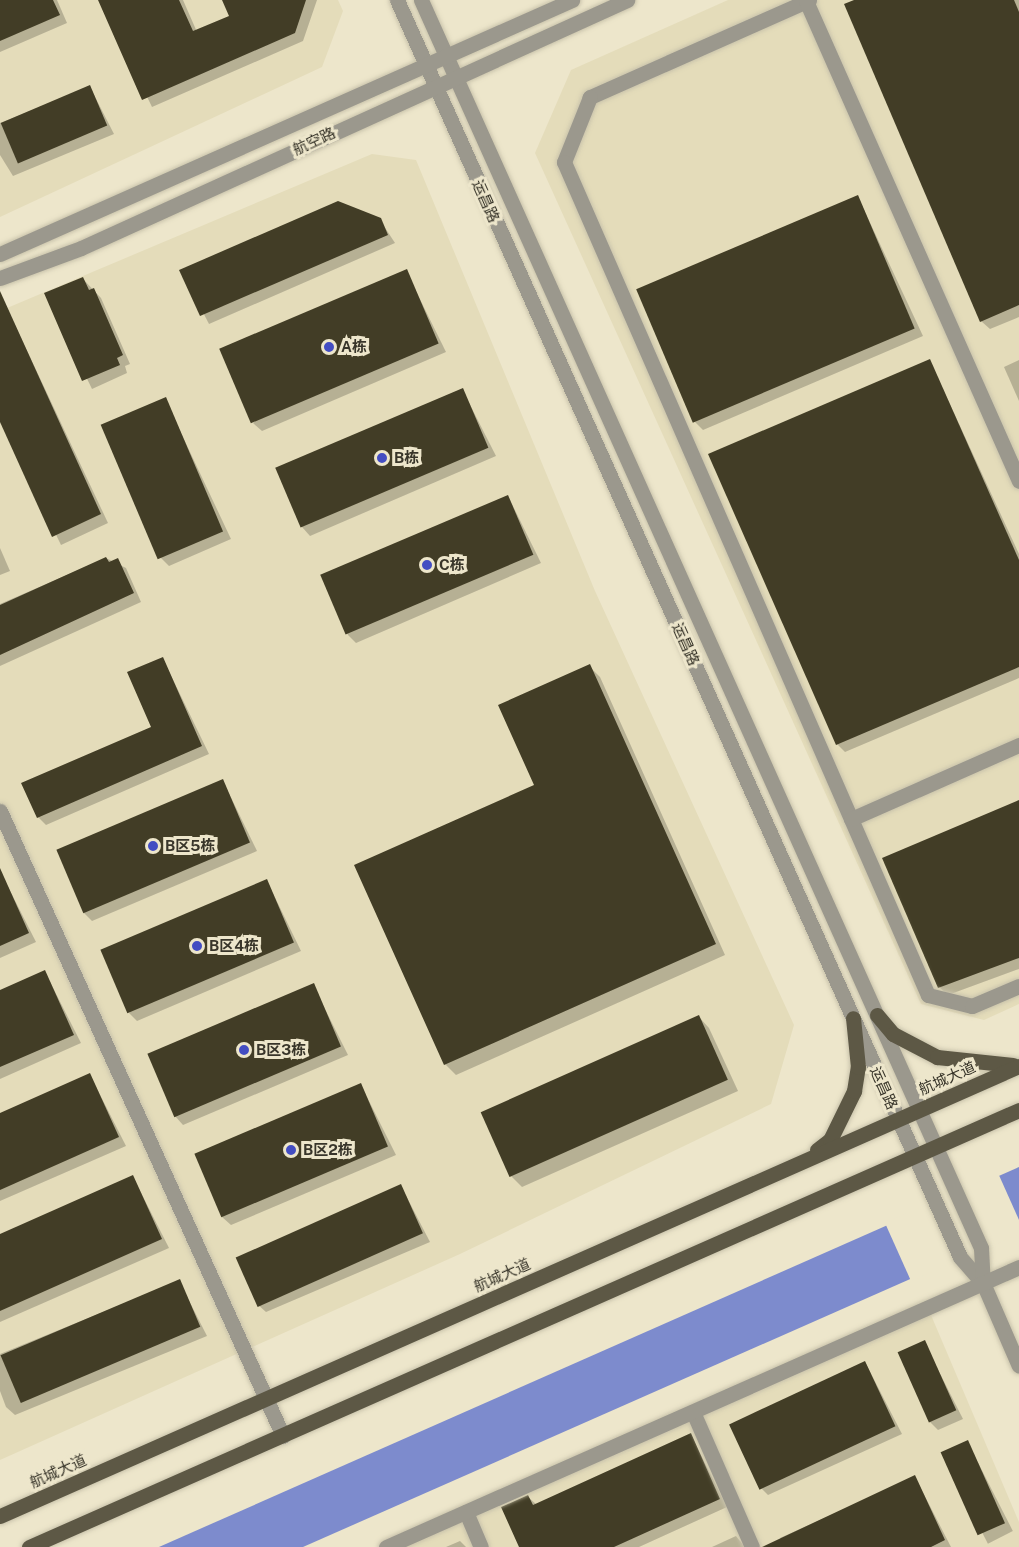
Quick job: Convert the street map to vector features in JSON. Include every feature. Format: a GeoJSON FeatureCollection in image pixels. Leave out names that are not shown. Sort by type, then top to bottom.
{"type":"FeatureCollection","features":[{"type":"Feature","properties":{"kind":"main road"},"geometry":{"type":"LineString","coordinates":[[877,1016],[893,1034],[937,1057],[967,1064],[1019,1065]]}},
{"type":"Feature","properties":{"kind":"main road"},"geometry":{"type":"LineString","coordinates":[[805,1160],[830,1140],[854,1091],[858,1067],[854,1018]]}},
{"type":"Feature","properties":{"kind":"main road","name":"航城大道"},"geometry":{"type":"LineString","coordinates":[[0,1516],[1019,1065]]}},
{"type":"Feature","properties":{"kind":"main road"},"geometry":{"type":"LineString","coordinates":[[29,1547],[1019,1110]]}},
{"type":"Feature","properties":{"kind":"street","name":"运昌路"},"geometry":{"type":"LineString","coordinates":[[397,0],[960,1257],[983,1283],[1019,1366]]}},
{"type":"Feature","properties":{"kind":"street","name":"运昌路"},"geometry":{"type":"LineString","coordinates":[[421,0],[981,1248],[983,1283]]}},
{"type":"Feature","properties":{"kind":"street","name":"航空路"},"geometry":{"type":"LineString","coordinates":[[0,254],[572,0]]}},
{"type":"Feature","properties":{"kind":"street","name":"航空路"},"geometry":{"type":"LineString","coordinates":[[0,278],[81,248],[627,0]]}},
{"type":"Feature","properties":{"kind":"street"},"geometry":{"type":"LineString","coordinates":[[1019,481],[807,1],[590,97],[564,162],[928,996],[972,1006],[1019,986]]}},
{"type":"Feature","properties":{"kind":"street"},"geometry":{"type":"LineString","coordinates":[[851,819],[1019,745]]}},
{"type":"Feature","properties":{"kind":"street"},"geometry":{"type":"LineString","coordinates":[[0,810],[284,1436]]}},
{"type":"Feature","properties":{"kind":"street"},"geometry":{"type":"LineString","coordinates":[[386,1547],[408,1543],[466,1512],[1019,1267]]}},
{"type":"Feature","properties":{"kind":"street"},"geometry":{"type":"LineString","coordinates":[[693,1412],[752,1547]]}},
{"type":"Feature","properties":{"kind":"street"},"geometry":{"type":"LineString","coordinates":[[466,1512],[481,1547]]}},
{"type":"Feature","properties":{"kind":"shaded area"},"geometry":{"type":"Polygon","coordinates":[[[0,0],[338,0],[343,11],[322,67],[0,217],[0,0]]]}},
{"type":"Feature","properties":{"kind":"shaded area"},"geometry":{"type":"Polygon","coordinates":[[[728,0],[1019,0],[1019,1004],[984,1020],[921,1004],[535,153],[571,70],[728,0]]]}},
{"type":"Feature","properties":{"kind":"shaded area"},"geometry":{"type":"Polygon","coordinates":[[[372,154],[416,160],[595,591],[794,1025],[771,1104],[460,1254],[0,1460],[0,311],[372,154]]]}},
{"type":"Feature","properties":{"kind":"shaded area"},"geometry":{"type":"Polygon","coordinates":[[[928,1308],[1019,1522],[1019,1547],[386,1547],[928,1308]]]}},
{"type":"Feature","properties":{"kind":"water"},"geometry":{"type":"Polygon","coordinates":[[[1019,1167],[1019,1231],[303,1547],[159,1547],[1019,1167]]]}},
{"type":"Feature","properties":{"kind":"pier"},"geometry":{"type":"Polygon","coordinates":[[[998,1173],[1019,1220],[1019,1234],[911,1281],[885,1223],[998,1173]]]}},
{"type":"Feature","properties":{"kind":"building"},"geometry":{"type":"Polygon","coordinates":[[[0,0],[53,0],[60,15],[0,41],[0,0]]]}},
{"type":"Feature","properties":{"kind":"building"},"geometry":{"type":"Polygon","coordinates":[[[98,0],[179,0],[193,31],[229,16],[222,0],[306,0],[295,33],[142,100],[98,0]]]}},
{"type":"Feature","properties":{"kind":"building"},"geometry":{"type":"Polygon","coordinates":[[[854,0],[1014,0],[1019,12],[1019,305],[980,322],[844,4],[854,0]]]}},
{"type":"Feature","properties":{"kind":"building"},"geometry":{"type":"Polygon","coordinates":[[[90,85],[107,126],[18,163],[1,123],[90,85]]]}},
{"type":"Feature","properties":{"kind":"building"},"geometry":{"type":"Polygon","coordinates":[[[858,195],[915,328],[693,423],[636,289],[858,195]]]}},
{"type":"Feature","properties":{"kind":"building"},"geometry":{"type":"Polygon","coordinates":[[[338,201],[381,218],[388,235],[200,316],[179,270],[338,201]]]}},
{"type":"Feature","properties":{"kind":"building","name":"A栋"},"geometry":{"type":"Polygon","coordinates":[[[407,269],[439,344],[251,423],[219,349],[407,269]]]}},
{"type":"Feature","properties":{"kind":"building"},"geometry":{"type":"Polygon","coordinates":[[[83,277],[89,290],[94,288],[123,355],[117,358],[120,365],[82,381],[44,293],[83,277]]]}},
{"type":"Feature","properties":{"kind":"building"},"geometry":{"type":"Polygon","coordinates":[[[0,291],[101,514],[52,537],[0,422],[0,291]]]}},
{"type":"Feature","properties":{"kind":"building"},"geometry":{"type":"Polygon","coordinates":[[[930,359],[1019,560],[1019,667],[836,745],[708,454],[930,359]]]}},
{"type":"Feature","properties":{"kind":"building","name":"B栋"},"geometry":{"type":"Polygon","coordinates":[[[463,388],[488,448],[301,528],[275,468],[463,388]]]}},
{"type":"Feature","properties":{"kind":"building"},"geometry":{"type":"Polygon","coordinates":[[[166,397],[223,531],[158,559],[101,425],[166,397]]]}},
{"type":"Feature","properties":{"kind":"building","name":"C栋"},"geometry":{"type":"Polygon","coordinates":[[[508,495],[533,555],[346,635],[320,575],[508,495]]]}},
{"type":"Feature","properties":{"kind":"building"},"geometry":{"type":"Polygon","coordinates":[[[106,557],[109,562],[118,558],[134,593],[0,655],[0,605],[106,557]]]}},
{"type":"Feature","properties":{"kind":"building"},"geometry":{"type":"Polygon","coordinates":[[[163,657],[202,746],[37,818],[21,783],[151,727],[127,672],[163,657]]]}},
{"type":"Feature","properties":{"kind":"building"},"geometry":{"type":"Polygon","coordinates":[[[590,664],[716,944],[444,1065],[354,865],[534,785],[498,705],[590,664]]]}},
{"type":"Feature","properties":{"kind":"building","name":"B区5栋"},"geometry":{"type":"Polygon","coordinates":[[[223,779],[250,843],[83,913],[56,850],[223,779]]]}},
{"type":"Feature","properties":{"kind":"building"},"geometry":{"type":"Polygon","coordinates":[[[1019,800],[1019,958],[938,988],[882,858],[1019,800]]]}},
{"type":"Feature","properties":{"kind":"building"},"geometry":{"type":"Polygon","coordinates":[[[0,868],[29,933],[0,946],[0,868]]]}},
{"type":"Feature","properties":{"kind":"building","name":"B区4栋"},"geometry":{"type":"Polygon","coordinates":[[[267,879],[294,943],[127,1013],[100,950],[267,879]]]}},
{"type":"Feature","properties":{"kind":"building"},"geometry":{"type":"Polygon","coordinates":[[[45,970],[74,1035],[0,1067],[0,990],[45,970]]]}},
{"type":"Feature","properties":{"kind":"building","name":"B区3栋"},"geometry":{"type":"Polygon","coordinates":[[[314,983],[341,1047],[174,1117],[147,1054],[314,983]]]}},
{"type":"Feature","properties":{"kind":"building"},"geometry":{"type":"Polygon","coordinates":[[[699,1015],[728,1080],[510,1177],[481,1112],[699,1015]]]}},
{"type":"Feature","properties":{"kind":"building"},"geometry":{"type":"Polygon","coordinates":[[[90,1073],[119,1137],[0,1190],[0,1113],[90,1073]]]}},
{"type":"Feature","properties":{"kind":"building","name":"B区2栋"},"geometry":{"type":"Polygon","coordinates":[[[361,1083],[388,1147],[221,1217],[194,1154],[361,1083]]]}},
{"type":"Feature","properties":{"kind":"building"},"geometry":{"type":"Polygon","coordinates":[[[133,1175],[162,1239],[0,1311],[0,1234],[133,1175]]]}},
{"type":"Feature","properties":{"kind":"building"},"geometry":{"type":"Polygon","coordinates":[[[401,1184],[423,1233],[258,1307],[236,1258],[401,1184]]]}},
{"type":"Feature","properties":{"kind":"building"},"geometry":{"type":"Polygon","coordinates":[[[180,1279],[200,1327],[21,1403],[1,1355],[180,1279]]]}},
{"type":"Feature","properties":{"kind":"building"},"geometry":{"type":"Polygon","coordinates":[[[925,1340],[956,1410],[929,1423],[898,1352],[925,1340]]]}},
{"type":"Feature","properties":{"kind":"building"},"geometry":{"type":"Polygon","coordinates":[[[865,1361],[895,1426],[759,1490],[729,1424],[865,1361]]]}},
{"type":"Feature","properties":{"kind":"building"},"geometry":{"type":"Polygon","coordinates":[[[691,1433],[720,1499],[614,1547],[519,1547],[501,1507],[528,1495],[533,1505],[691,1433]]]}},
{"type":"Feature","properties":{"kind":"building"},"geometry":{"type":"Polygon","coordinates":[[[968,1440],[1005,1523],[978,1535],[941,1452],[968,1440]]]}},
{"type":"Feature","properties":{"kind":"building"},"geometry":{"type":"Polygon","coordinates":[[[915,1475],[945,1540],[931,1547],[762,1547],[915,1475]]]}},
{"type":"Feature","properties":{"kind":"place","name":"A栋"},"geometry":{"type":"Point","coordinates":[329,347]}},
{"type":"Feature","properties":{"kind":"place","name":"B栋"},"geometry":{"type":"Point","coordinates":[382,458]}},
{"type":"Feature","properties":{"kind":"place","name":"C栋"},"geometry":{"type":"Point","coordinates":[427,565]}},
{"type":"Feature","properties":{"kind":"place","name":"B区5栋"},"geometry":{"type":"Point","coordinates":[153,846]}},
{"type":"Feature","properties":{"kind":"place","name":"B区4栋"},"geometry":{"type":"Point","coordinates":[197,946]}},
{"type":"Feature","properties":{"kind":"place","name":"B区3栋"},"geometry":{"type":"Point","coordinates":[244,1050]}},
{"type":"Feature","properties":{"kind":"place","name":"B区2栋"},"geometry":{"type":"Point","coordinates":[291,1150]}}]}
